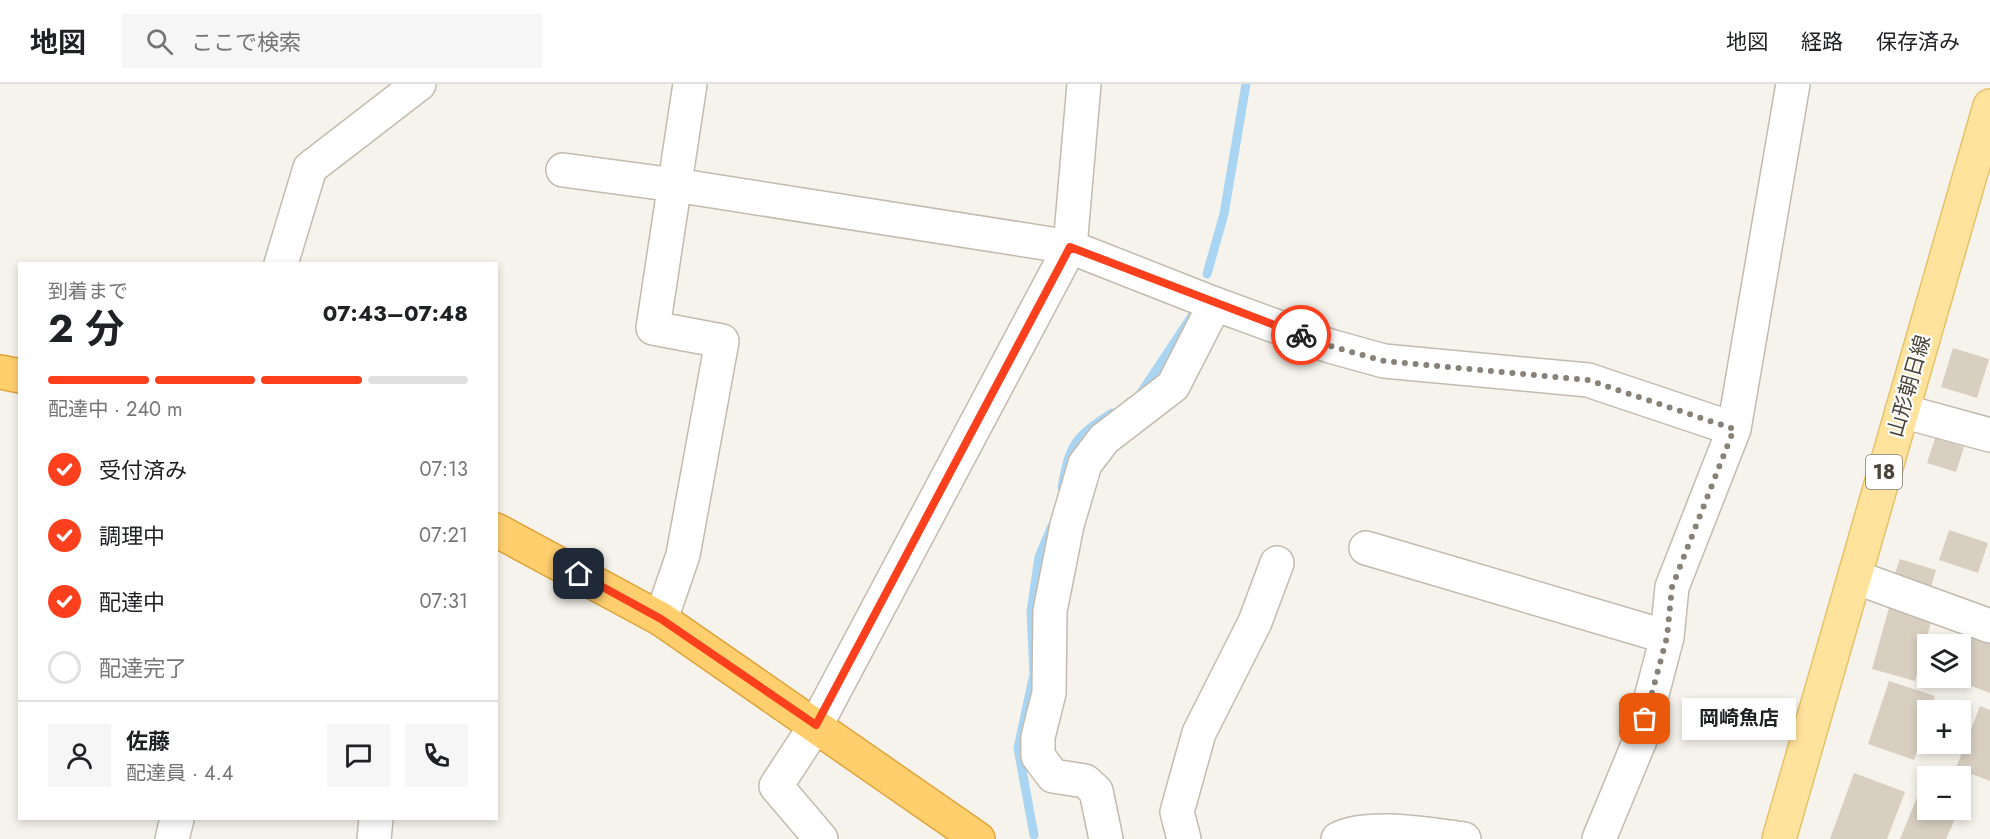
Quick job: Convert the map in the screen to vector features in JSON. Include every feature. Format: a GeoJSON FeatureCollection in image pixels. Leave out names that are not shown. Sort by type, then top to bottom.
{"type":"FeatureCollection","features":[{"type":"Feature","properties":{"kind":"highway"},"geometry":{"type":"LineString","coordinates":[[0,372],[18,376]]}},
{"type":"Feature","properties":{"kind":"highway"},"geometry":{"type":"LineString","coordinates":[[498,531],[661,619],[978,839]]}},
{"type":"Feature","properties":{"kind":"main road","name":"山形朝日線"},"geometry":{"type":"LineString","coordinates":[[1779,839],[1990,106]]}},
{"type":"Feature","properties":{"kind":"street"},"geometry":{"type":"LineString","coordinates":[[282,262],[310,168],[419,84]]}},
{"type":"Feature","properties":{"kind":"street"},"geometry":{"type":"LineString","coordinates":[[661,619],[683,555],[722,341],[653,328],[690,84]]}},
{"type":"Feature","properties":{"kind":"street"},"geometry":{"type":"LineString","coordinates":[[820,839],[776,786],[816,725],[1070,247],[1084,84]]}},
{"type":"Feature","properties":{"kind":"street"},"geometry":{"type":"LineString","coordinates":[[1599,839],[1640,740],[1667,637],[1672,587],[1734,429],[1793,84]]}},
{"type":"Feature","properties":{"kind":"street"},"geometry":{"type":"LineString","coordinates":[[562,170],[675,185],[1070,247],[1330,346],[1384,361],[1588,380],[1734,429]]}},
{"type":"Feature","properties":{"kind":"street"},"geometry":{"type":"LineString","coordinates":[[1106,839],[1096,791],[1085,781],[1053,776],[1038,756],[1038,737],[1049,693],[1050,611],[1067,525],[1085,464],[1104,439],[1173,386],[1215,304]]}},
{"type":"Feature","properties":{"kind":"street"},"geometry":{"type":"LineString","coordinates":[[1902,411],[1990,435]]}},
{"type":"Feature","properties":{"kind":"street"},"geometry":{"type":"LineString","coordinates":[[1366,548],[1667,637]]}},
{"type":"Feature","properties":{"kind":"street"},"geometry":{"type":"LineString","coordinates":[[1184,839],[1177,812],[1199,733],[1255,622],[1277,563]]}},
{"type":"Feature","properties":{"kind":"street"},"geometry":{"type":"LineString","coordinates":[[1854,577],[1990,626]]}},
{"type":"Feature","properties":{"kind":"street"},"geometry":{"type":"LineString","coordinates":[[172,839],[177,820]]}},
{"type":"Feature","properties":{"kind":"street"},"geometry":{"type":"LineString","coordinates":[[374,839],[376,820]]}},
{"type":"Feature","properties":{"kind":"street"},"geometry":{"type":"LineString","coordinates":[[1338,839],[1348,834],[1401,831],[1464,839]]}},
{"type":"Feature","properties":{"kind":"building"},"geometry":{"type":"Polygon","coordinates":[[[1953,348],[1989,359],[1977,398],[1941,387],[1953,348]]]}},
{"type":"Feature","properties":{"kind":"building"},"geometry":{"type":"Polygon","coordinates":[[[1935,438],[1964,447],[1956,472],[1927,463],[1935,438]]]}},
{"type":"Feature","properties":{"kind":"building"},"geometry":{"type":"Polygon","coordinates":[[[1949,530],[1988,543],[1978,573],[1939,560],[1949,530]]]}},
{"type":"Feature","properties":{"kind":"building"},"geometry":{"type":"Polygon","coordinates":[[[1900,559],[1936,570],[1930,590],[1893,579],[1900,559]]]}},
{"type":"Feature","properties":{"kind":"building"},"geometry":{"type":"Polygon","coordinates":[[[1890,604],[1933,615],[1928,634],[1917,634],[1915,681],[1872,669],[1890,604]]]}},
{"type":"Feature","properties":{"kind":"building"},"geometry":{"type":"Polygon","coordinates":[[[1969,628],[1990,636],[1990,693],[1971,686],[1971,634],[1967,634],[1969,628]]]}},
{"type":"Feature","properties":{"kind":"building"},"geometry":{"type":"Polygon","coordinates":[[[1889,681],[1935,696],[1934,700],[1917,700],[1917,751],[1914,760],[1868,744],[1889,681]]]}},
{"type":"Feature","properties":{"kind":"building"},"geometry":{"type":"Polygon","coordinates":[[[1980,706],[1990,710],[1990,781],[1971,774],[1971,766],[1957,766],[1961,754],[1971,754],[1971,729],[1980,706]]]}},
{"type":"Feature","properties":{"kind":"building"},"geometry":{"type":"Polygon","coordinates":[[[1854,773],[1905,792],[1887,839],[1830,839],[1854,773]]]}},
{"type":"Feature","properties":{"kind":"building"},"geometry":{"type":"Polygon","coordinates":[[[1917,798],[1917,820],[1955,820],[1946,839],[1900,839],[1917,798]]]}},
{"type":"Feature","properties":{"kind":"waterway"},"geometry":{"type":"LineString","coordinates":[[1207,274],[1224,214],[1246,84]]}},
{"type":"Feature","properties":{"kind":"waterway"},"geometry":{"type":"LineString","coordinates":[[1139,396],[1194,313]]}},
{"type":"Feature","properties":{"kind":"waterway"},"geometry":{"type":"LineString","coordinates":[[1062,487],[1068,460],[1076,442],[1090,428],[1112,413]]}},
{"type":"Feature","properties":{"kind":"waterway"},"geometry":{"type":"LineString","coordinates":[[1034,835],[1018,748],[1034,674],[1031,612],[1039,557],[1052,526]]}},
{"type":"Feature","properties":{"kind":"way so far"},"geometry":{"type":"LineString","coordinates":[[1301,335],[1330,346],[1384,361],[1588,380],[1734,429],[1672,587],[1667,637],[1645,719]]}},
{"type":"Feature","properties":{"kind":"place","name":"岡崎魚店"},"geometry":{"type":"Point","coordinates":[1645,719]}},
{"type":"Feature","properties":{"kind":"route"},"geometry":{"type":"LineString","coordinates":[[579,574],[661,619],[816,725],[1070,247],[1301,335]]}}]}
